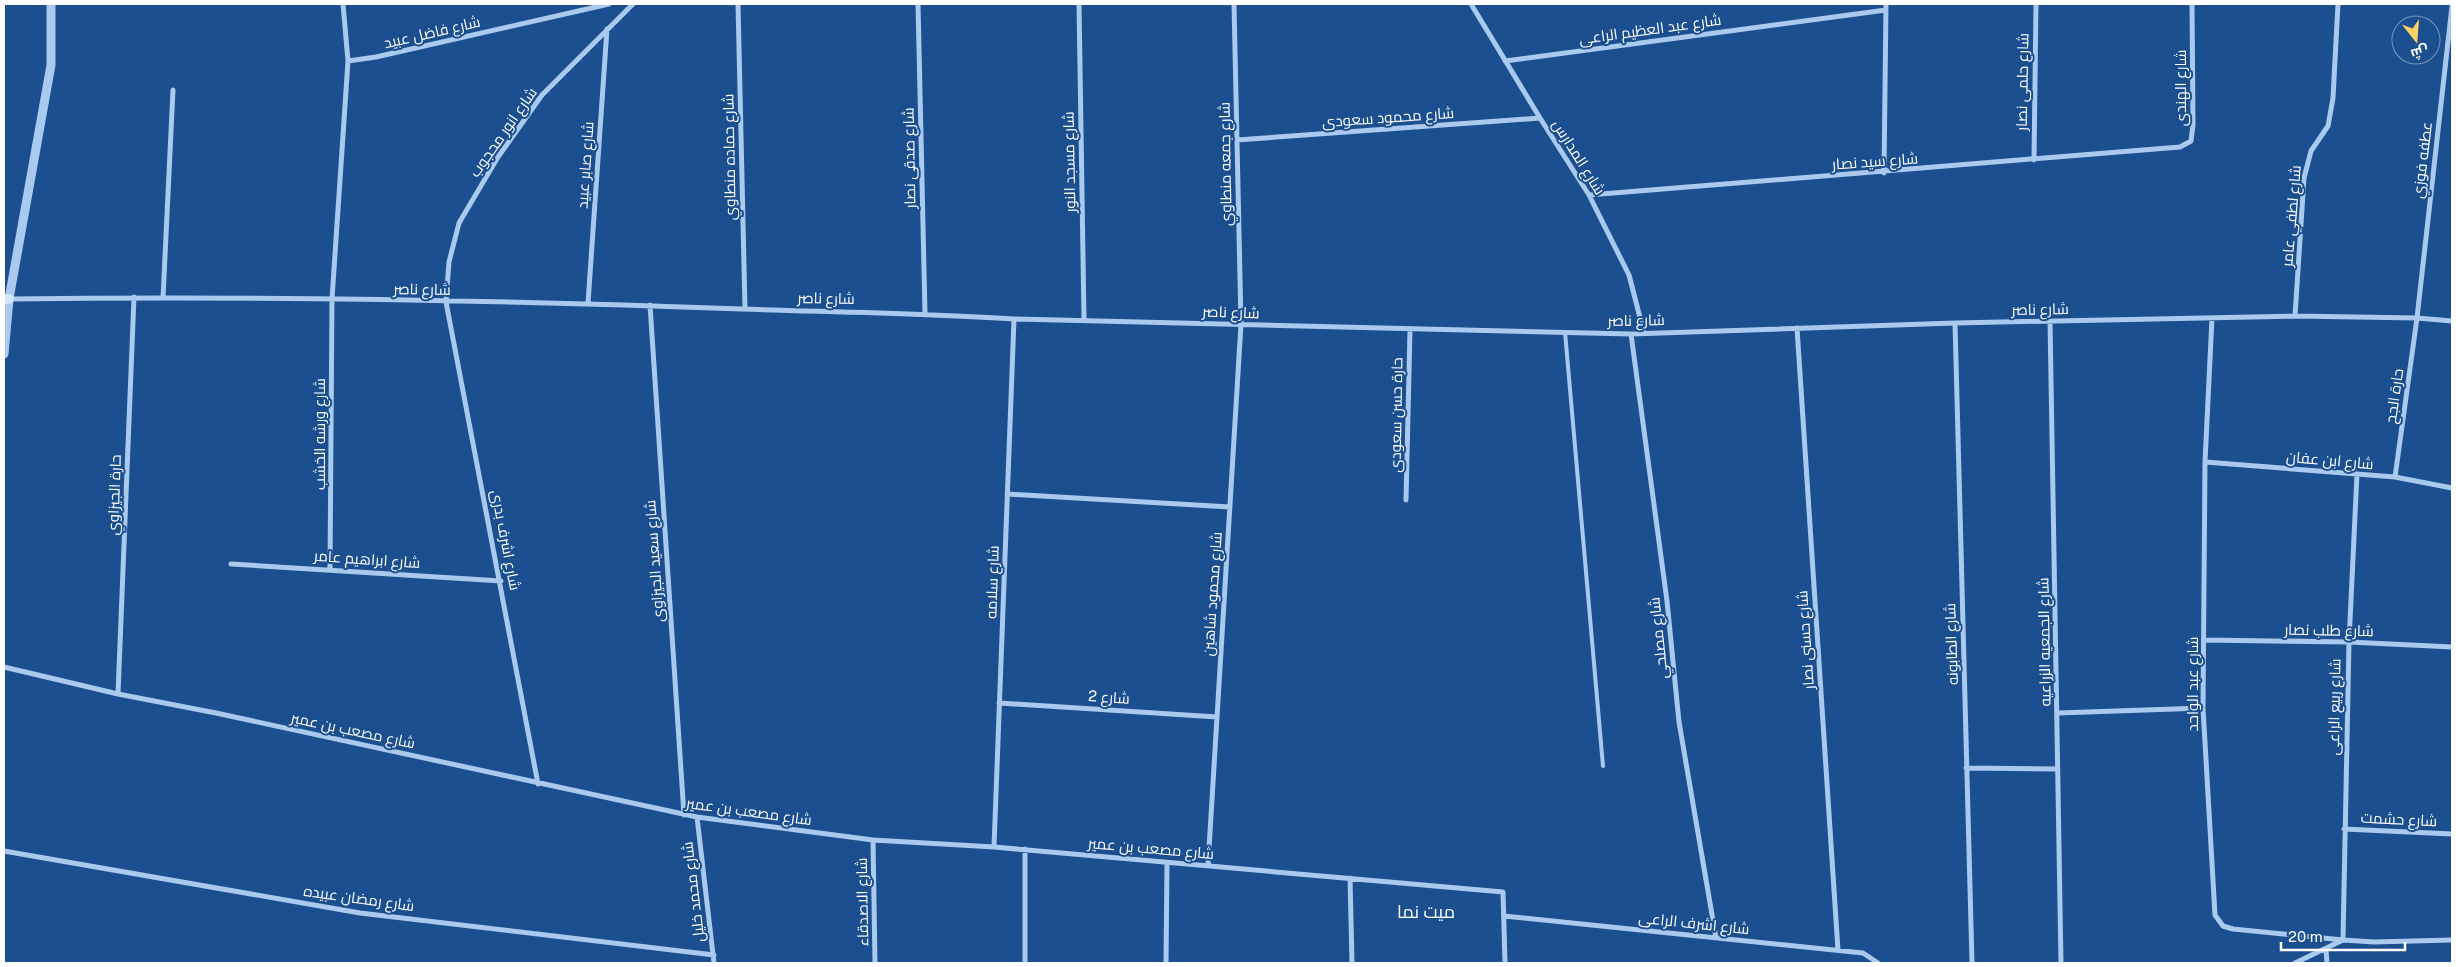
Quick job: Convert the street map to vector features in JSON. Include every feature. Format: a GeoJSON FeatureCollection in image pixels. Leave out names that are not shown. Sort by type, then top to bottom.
{"type":"FeatureCollection","features":[{"type":"Feature","properties":{"kind":"street"},"geometry":{"type":"LineString","coordinates":[[4,354],[7,299],[51,65],[51,4]]}},
{"type":"Feature","properties":{"kind":"street"},"geometry":{"type":"LineString","coordinates":[[332,299],[348,61],[343,4]]}},
{"type":"Feature","properties":{"kind":"street","name":"شارع فاضل عبيد"},"geometry":{"type":"LineString","coordinates":[[348,61],[396,53],[608,4]]}},
{"type":"Feature","properties":{"kind":"street","name":"شارع انور محجوب"},"geometry":{"type":"LineString","coordinates":[[446,302],[449,262],[459,223],[498,157],[542,94],[632,4]]}},
{"type":"Feature","properties":{"kind":"street","name":"شارع حماده منطاوي"},"geometry":{"type":"LineString","coordinates":[[738,4],[745,309]]}},
{"type":"Feature","properties":{"kind":"street","name":"شارع صدقى نصار"},"geometry":{"type":"LineString","coordinates":[[918,4],[925,313]]}},
{"type":"Feature","properties":{"kind":"street","name":"شارع مسجد النور"},"geometry":{"type":"LineString","coordinates":[[1079,4],[1084,320]]}},
{"type":"Feature","properties":{"kind":"street","name":"شارع جمعه منطاوي"},"geometry":{"type":"LineString","coordinates":[[1234,4],[1241,324]]}},
{"type":"Feature","properties":{"kind":"street","name":"شارع المدارس"},"geometry":{"type":"LineString","coordinates":[[1471,4],[1589,195],[1629,275],[1644,333]]}},
{"type":"Feature","properties":{"kind":"street"},"geometry":{"type":"LineString","coordinates":[[1884,172],[1886,4]]}},
{"type":"Feature","properties":{"kind":"street","name":"شارع حلمى نصار"},"geometry":{"type":"LineString","coordinates":[[2034,160],[2036,4]]}},
{"type":"Feature","properties":{"kind":"street","name":"شارع الهندى"},"geometry":{"type":"LineString","coordinates":[[2162,150],[2180,147],[2191,141],[2193,124],[2192,4]]}},
{"type":"Feature","properties":{"kind":"street","name":"شارع لطفي عامر"},"geometry":{"type":"LineString","coordinates":[[2295,316],[2304,178],[2311,151],[2328,126],[2333,98],[2338,4]]}},
{"type":"Feature","properties":{"kind":"street","name":"عطفه فوزي"},"geometry":{"type":"LineString","coordinates":[[2416,318],[2452,6]]}},
{"type":"Feature","properties":{"kind":"street","name":"شارع عبد العظيم الراعى"},"geometry":{"type":"LineString","coordinates":[[1505,61],[1886,10]]}},
{"type":"Feature","properties":{"kind":"street","name":"شارع صابر عبيد"},"geometry":{"type":"LineString","coordinates":[[588,303],[607,29]]}},
{"type":"Feature","properties":{"kind":"street"},"geometry":{"type":"LineString","coordinates":[[163,298],[172,90]]}},
{"type":"Feature","properties":{"kind":"street","name":"شارع محمود سعودى"},"geometry":{"type":"LineString","coordinates":[[1237,140],[1540,118]]}},
{"type":"Feature","properties":{"kind":"street","name":"شارع سيد نصار"},"geometry":{"type":"LineString","coordinates":[[1589,195],[2162,150]]}},
{"type":"Feature","properties":{"kind":"street","name":"حارة الجيزاوي"},"geometry":{"type":"LineString","coordinates":[[118,694],[134,298]]}},
{"type":"Feature","properties":{"kind":"street","name":"شارع ناصر"},"geometry":{"type":"LineString","coordinates":[[7,299],[332,299],[588,303],[925,313],[1014,319],[1631,334],[1955,323],[2295,316],[2416,318],[2452,321]]}},
{"type":"Feature","properties":{"kind":"street","name":"شارع ورشه الخشب"},"geometry":{"type":"LineString","coordinates":[[330,568],[332,299]]}},
{"type":"Feature","properties":{"kind":"street","name":"شارع اشرف بدرى"},"geometry":{"type":"LineString","coordinates":[[446,302],[501,581],[538,784]]}},
{"type":"Feature","properties":{"kind":"street","name":"شارع سعيد الجيزاوى"},"geometry":{"type":"LineString","coordinates":[[650,305],[684,815]]}},
{"type":"Feature","properties":{"kind":"street","name":"شارع عبد الواحد"},"geometry":{"type":"LineString","coordinates":[[2212,318],[2206,462],[2203,708],[2216,919],[2223,926],[2233,929],[2343,940]]}},
{"type":"Feature","properties":{"kind":"street","name":"حارة الجح"},"geometry":{"type":"LineString","coordinates":[[2395,477],[2416,318]]}},
{"type":"Feature","properties":{"kind":"street","name":"شارع سلامه"},"geometry":{"type":"LineString","coordinates":[[994,846],[1014,319]]}},
{"type":"Feature","properties":{"kind":"street","name":"شارع الجمعيه الزراعيه"},"geometry":{"type":"LineString","coordinates":[[2050,321],[2061,963]]}},
{"type":"Feature","properties":{"kind":"street","name":"شارع الطابونه"},"geometry":{"type":"LineString","coordinates":[[1955,323],[1972,963]]}},
{"type":"Feature","properties":{"kind":"street","name":"شارع محمود شاهين"},"geometry":{"type":"LineString","coordinates":[[1208,865],[1241,324]]}},
{"type":"Feature","properties":{"kind":"street","name":"شارع حسنى نصار"},"geometry":{"type":"LineString","coordinates":[[1797,328],[1838,950]]}},
{"type":"Feature","properties":{"kind":"street","name":"حارة حسن سعودى"},"geometry":{"type":"LineString","coordinates":[[1406,500],[1410,330]]}},
{"type":"Feature","properties":{"kind":"street","name":"شارع مصلحي"},"geometry":{"type":"LineString","coordinates":[[1631,334],[1667,601],[1679,722],[1716,938]]}},
{"type":"Feature","properties":{"kind":"street","name":"شارع ابن عفان"},"geometry":{"type":"LineString","coordinates":[[2206,462],[2395,477],[2452,488]]}},
{"type":"Feature","properties":{"kind":"street","name":"شارع ربيع الراعى"},"geometry":{"type":"LineString","coordinates":[[2343,940],[2348,642],[2357,474]]}},
{"type":"Feature","properties":{"kind":"street"},"geometry":{"type":"LineString","coordinates":[[1007,494],[1230,507]]}},
{"type":"Feature","properties":{"kind":"street","name":"شارع ابراهيم عامر"},"geometry":{"type":"LineString","coordinates":[[231,564],[330,568],[501,581]]}},
{"type":"Feature","properties":{"kind":"street","name":"شارع طلب نصار"},"geometry":{"type":"LineString","coordinates":[[2205,640],[2348,642],[2452,647]]}},
{"type":"Feature","properties":{"kind":"street","name":"شارع مصعب بن عمير"},"geometry":{"type":"LineString","coordinates":[[4,667],[118,694],[216,713],[697,818],[874,840],[994,846],[1503,892],[1504,916]]}},
{"type":"Feature","properties":{"kind":"street","name":"شارع 2"},"geometry":{"type":"LineString","coordinates":[[1000,703],[1216,717]]}},
{"type":"Feature","properties":{"kind":"street"},"geometry":{"type":"LineString","coordinates":[[2058,713],[2203,708]]}},
{"type":"Feature","properties":{"kind":"street"},"geometry":{"type":"LineString","coordinates":[[1966,768],[2058,769]]}},
{"type":"Feature","properties":{"kind":"street","name":"شارع محمد خليل"},"geometry":{"type":"LineString","coordinates":[[697,818],[714,963]]}},
{"type":"Feature","properties":{"kind":"street","name":"شارع حشمت"},"geometry":{"type":"LineString","coordinates":[[2344,829],[2452,834]]}},
{"type":"Feature","properties":{"kind":"street","name":"شارع الاصدقاء"},"geometry":{"type":"LineString","coordinates":[[874,840],[875,963]]}},
{"type":"Feature","properties":{"kind":"street"},"geometry":{"type":"LineString","coordinates":[[1025,849],[1026,963]]}},
{"type":"Feature","properties":{"kind":"street","name":"شارع رمضان عبيده"},"geometry":{"type":"LineString","coordinates":[[4,851],[360,913],[714,955]]}},
{"type":"Feature","properties":{"kind":"street"},"geometry":{"type":"LineString","coordinates":[[1166,963],[1167,862]]}},
{"type":"Feature","properties":{"kind":"street"},"geometry":{"type":"LineString","coordinates":[[1350,878],[1352,963]]}},
{"type":"Feature","properties":{"kind":"street"},"geometry":{"type":"LineString","coordinates":[[1504,916],[1505,963]]}},
{"type":"Feature","properties":{"kind":"street","name":"شارع اشرف الراعى"},"geometry":{"type":"LineString","coordinates":[[1504,916],[1863,953],[1878,963]]}},
{"type":"Feature","properties":{"kind":"street"},"geometry":{"type":"LineString","coordinates":[[2295,963],[2326,950],[2343,940],[2374,942],[2452,940]]}},
{"type":"Feature","properties":{"kind":"street"},"geometry":{"type":"LineString","coordinates":[[2326,950],[2327,963]]}},
{"type":"Feature","properties":{"kind":"lane"},"geometry":{"type":"LineString","coordinates":[[1565,332],[1603,766]]}},
{"type":"Feature","properties":{"kind":"district","name":"ميت نما"},"geometry":{"type":"Point","coordinates":[1426,911]}}]}
